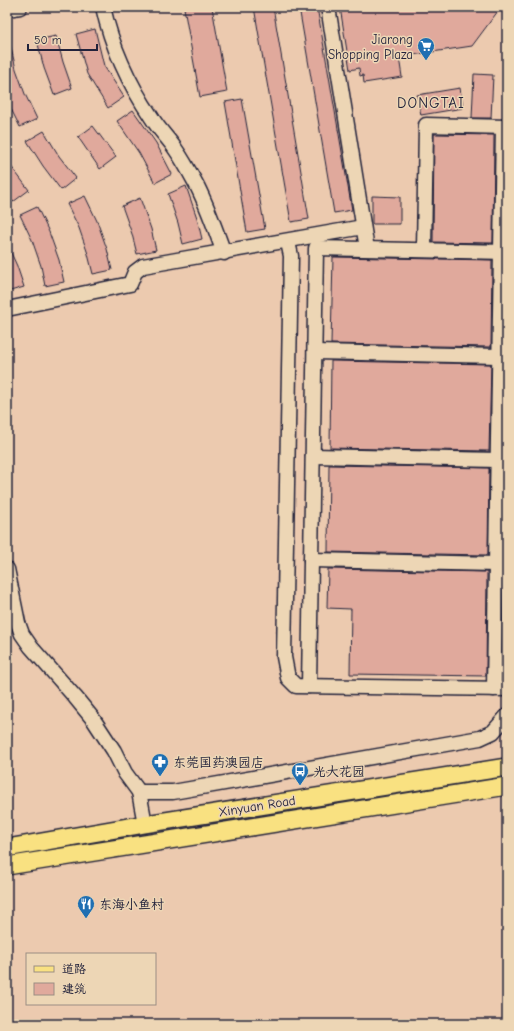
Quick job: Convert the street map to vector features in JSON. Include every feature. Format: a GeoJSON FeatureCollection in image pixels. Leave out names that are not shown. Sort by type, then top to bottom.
{"type":"FeatureCollection","features":[{"type":"Feature","properties":{"kind":"main road","name":"Xinyuan Road"},"geometry":{"type":"LineString","coordinates":[[7,848],[145,824],[507,767]]}},
{"type":"Feature","properties":{"kind":"main road","name":"Xinyuan Road"},"geometry":{"type":"LineString","coordinates":[[7,866],[507,786]]}},
{"type":"Feature","properties":{"kind":"street"},"geometry":{"type":"LineString","coordinates":[[7,9],[20,7]]}},
{"type":"Feature","properties":{"kind":"street"},"geometry":{"type":"LineString","coordinates":[[103,7],[114,46],[125,72],[138,97],[153,120],[176,150],[195,183],[212,217],[224,253]]}},
{"type":"Feature","properties":{"kind":"street"},"geometry":{"type":"LineString","coordinates":[[328,7],[367,249]]}},
{"type":"Feature","properties":{"kind":"street"},"geometry":{"type":"LineString","coordinates":[[288,242],[291,256],[284,658],[288,678],[296,686],[501,689],[496,564],[499,356],[504,252],[505,127],[426,125],[424,250]]}},
{"type":"Feature","properties":{"kind":"street"},"geometry":{"type":"LineString","coordinates":[[7,309],[130,284],[135,272],[143,266],[363,228]]}},
{"type":"Feature","properties":{"kind":"street"},"geometry":{"type":"LineString","coordinates":[[309,686],[316,248],[504,252]]}},
{"type":"Feature","properties":{"kind":"street"},"geometry":{"type":"LineString","coordinates":[[315,352],[499,356]]}},
{"type":"Feature","properties":{"kind":"street"},"geometry":{"type":"LineString","coordinates":[[313,456],[498,460]]}},
{"type":"Feature","properties":{"kind":"street"},"geometry":{"type":"LineString","coordinates":[[311,560],[496,564]]}},
{"type":"Feature","properties":{"kind":"street"},"geometry":{"type":"LineString","coordinates":[[7,569],[18,623],[22,634],[30,647],[75,697],[114,751],[125,773],[139,792],[145,824]]}},
{"type":"Feature","properties":{"kind":"street"},"geometry":{"type":"LineString","coordinates":[[139,792],[173,792],[480,738],[492,732],[507,716]]}},
{"type":"Feature","properties":{"kind":"building"},"geometry":{"type":"Polygon","coordinates":[[[212,7],[227,92],[200,97],[184,8],[212,7]]]}},
{"type":"Feature","properties":{"kind":"building"},"geometry":{"type":"Polygon","coordinates":[[[254,7],[273,7],[309,219],[291,222],[254,7]]]}},
{"type":"Feature","properties":{"kind":"building"},"geometry":{"type":"Polygon","coordinates":[[[299,7],[317,7],[352,210],[334,213],[299,7]]]}},
{"type":"Feature","properties":{"kind":"building"},"geometry":{"type":"Polygon","coordinates":[[[340,7],[501,7],[472,46],[399,57],[402,77],[364,83],[363,75],[360,76],[359,68],[350,70],[340,7]]]}},
{"type":"Feature","properties":{"kind":"building"},"geometry":{"type":"Polygon","coordinates":[[[95,29],[104,66],[124,97],[108,108],[87,74],[76,34],[95,29]]]}},
{"type":"Feature","properties":{"kind":"building"},"geometry":{"type":"Polygon","coordinates":[[[56,36],[72,88],[54,95],[44,68],[37,40],[56,36]]]}},
{"type":"Feature","properties":{"kind":"building"},"geometry":{"type":"Polygon","coordinates":[[[7,44],[10,44],[16,69],[25,94],[37,119],[20,127],[7,101],[7,44]]]}},
{"type":"Feature","properties":{"kind":"building"},"geometry":{"type":"Polygon","coordinates":[[[474,74],[493,75],[491,118],[472,118],[474,74]]]}},
{"type":"Feature","properties":{"kind":"building"},"geometry":{"type":"Polygon","coordinates":[[[460,88],[463,108],[421,115],[417,95],[460,88]]]}},
{"type":"Feature","properties":{"kind":"building"},"geometry":{"type":"Polygon","coordinates":[[[242,99],[265,229],[247,232],[225,102],[242,99]]]}},
{"type":"Feature","properties":{"kind":"building"},"geometry":{"type":"Polygon","coordinates":[[[133,110],[156,143],[172,174],[155,183],[139,153],[117,121],[133,110]]]}},
{"type":"Feature","properties":{"kind":"building"},"geometry":{"type":"Polygon","coordinates":[[[93,126],[116,157],[100,169],[78,137],[93,126]]]}},
{"type":"Feature","properties":{"kind":"building"},"geometry":{"type":"Polygon","coordinates":[[[44,131],[59,156],[76,178],[61,190],[27,141],[44,131]]]}},
{"type":"Feature","properties":{"kind":"building"},"geometry":{"type":"Polygon","coordinates":[[[434,134],[494,135],[493,243],[433,242],[434,134]]]}},
{"type":"Feature","properties":{"kind":"building"},"geometry":{"type":"Polygon","coordinates":[[[7,161],[29,190],[13,202],[7,193],[7,161]]]}},
{"type":"Feature","properties":{"kind":"building"},"geometry":{"type":"Polygon","coordinates":[[[186,186],[197,218],[202,239],[183,244],[178,223],[168,194],[186,186]]]}},
{"type":"Feature","properties":{"kind":"building"},"geometry":{"type":"Polygon","coordinates":[[[85,196],[97,221],[107,249],[112,270],[93,274],[79,228],[67,204],[85,196]]]}},
{"type":"Feature","properties":{"kind":"building"},"geometry":{"type":"Polygon","coordinates":[[[372,196],[400,197],[400,224],[372,224],[372,196]]]}},
{"type":"Feature","properties":{"kind":"building"},"geometry":{"type":"Polygon","coordinates":[[[140,198],[151,229],[156,250],[137,254],[122,206],[140,198]]]}},
{"type":"Feature","properties":{"kind":"building"},"geometry":{"type":"Polygon","coordinates":[[[37,207],[49,232],[59,260],[64,282],[45,286],[41,266],[32,240],[20,215],[37,207]]]}},
{"type":"Feature","properties":{"kind":"building"},"geometry":{"type":"Polygon","coordinates":[[[7,244],[17,266],[24,287],[7,292],[7,244]]]}},
{"type":"Feature","properties":{"kind":"building"},"geometry":{"type":"Polygon","coordinates":[[[333,257],[492,260],[491,347],[331,344],[333,257]]]}},
{"type":"Feature","properties":{"kind":"building"},"geometry":{"type":"Polygon","coordinates":[[[331,361],[491,364],[489,451],[330,448],[331,361]]]}},
{"type":"Feature","properties":{"kind":"building"},"geometry":{"type":"Polygon","coordinates":[[[329,465],[489,468],[488,555],[328,552],[329,465]]]}},
{"type":"Feature","properties":{"kind":"building"},"geometry":{"type":"Polygon","coordinates":[[[506,469],[507,677],[503,677],[506,469]]]}},
{"type":"Feature","properties":{"kind":"building"},"geometry":{"type":"Polygon","coordinates":[[[328,569],[487,572],[486,676],[350,674],[351,609],[327,608],[328,569]]]}},
{"type":"Feature","properties":{"kind":"place","name":"Jiarong Shopping Plaza"},"geometry":{"type":"Point","coordinates":[426,61]}},
{"type":"Feature","properties":{"kind":"place","name":"东莞国药澳园店"},"geometry":{"type":"Point","coordinates":[160,777]}},
{"type":"Feature","properties":{"kind":"place","name":"光大花园"},"geometry":{"type":"Point","coordinates":[300,786]}},
{"type":"Feature","properties":{"kind":"place","name":"东海小鱼村"},"geometry":{"type":"Point","coordinates":[86,919]}},
{"type":"Feature","properties":{"kind":"district","name":"DONGTAI"},"geometry":{"type":"Point","coordinates":[431,103]}}]}
